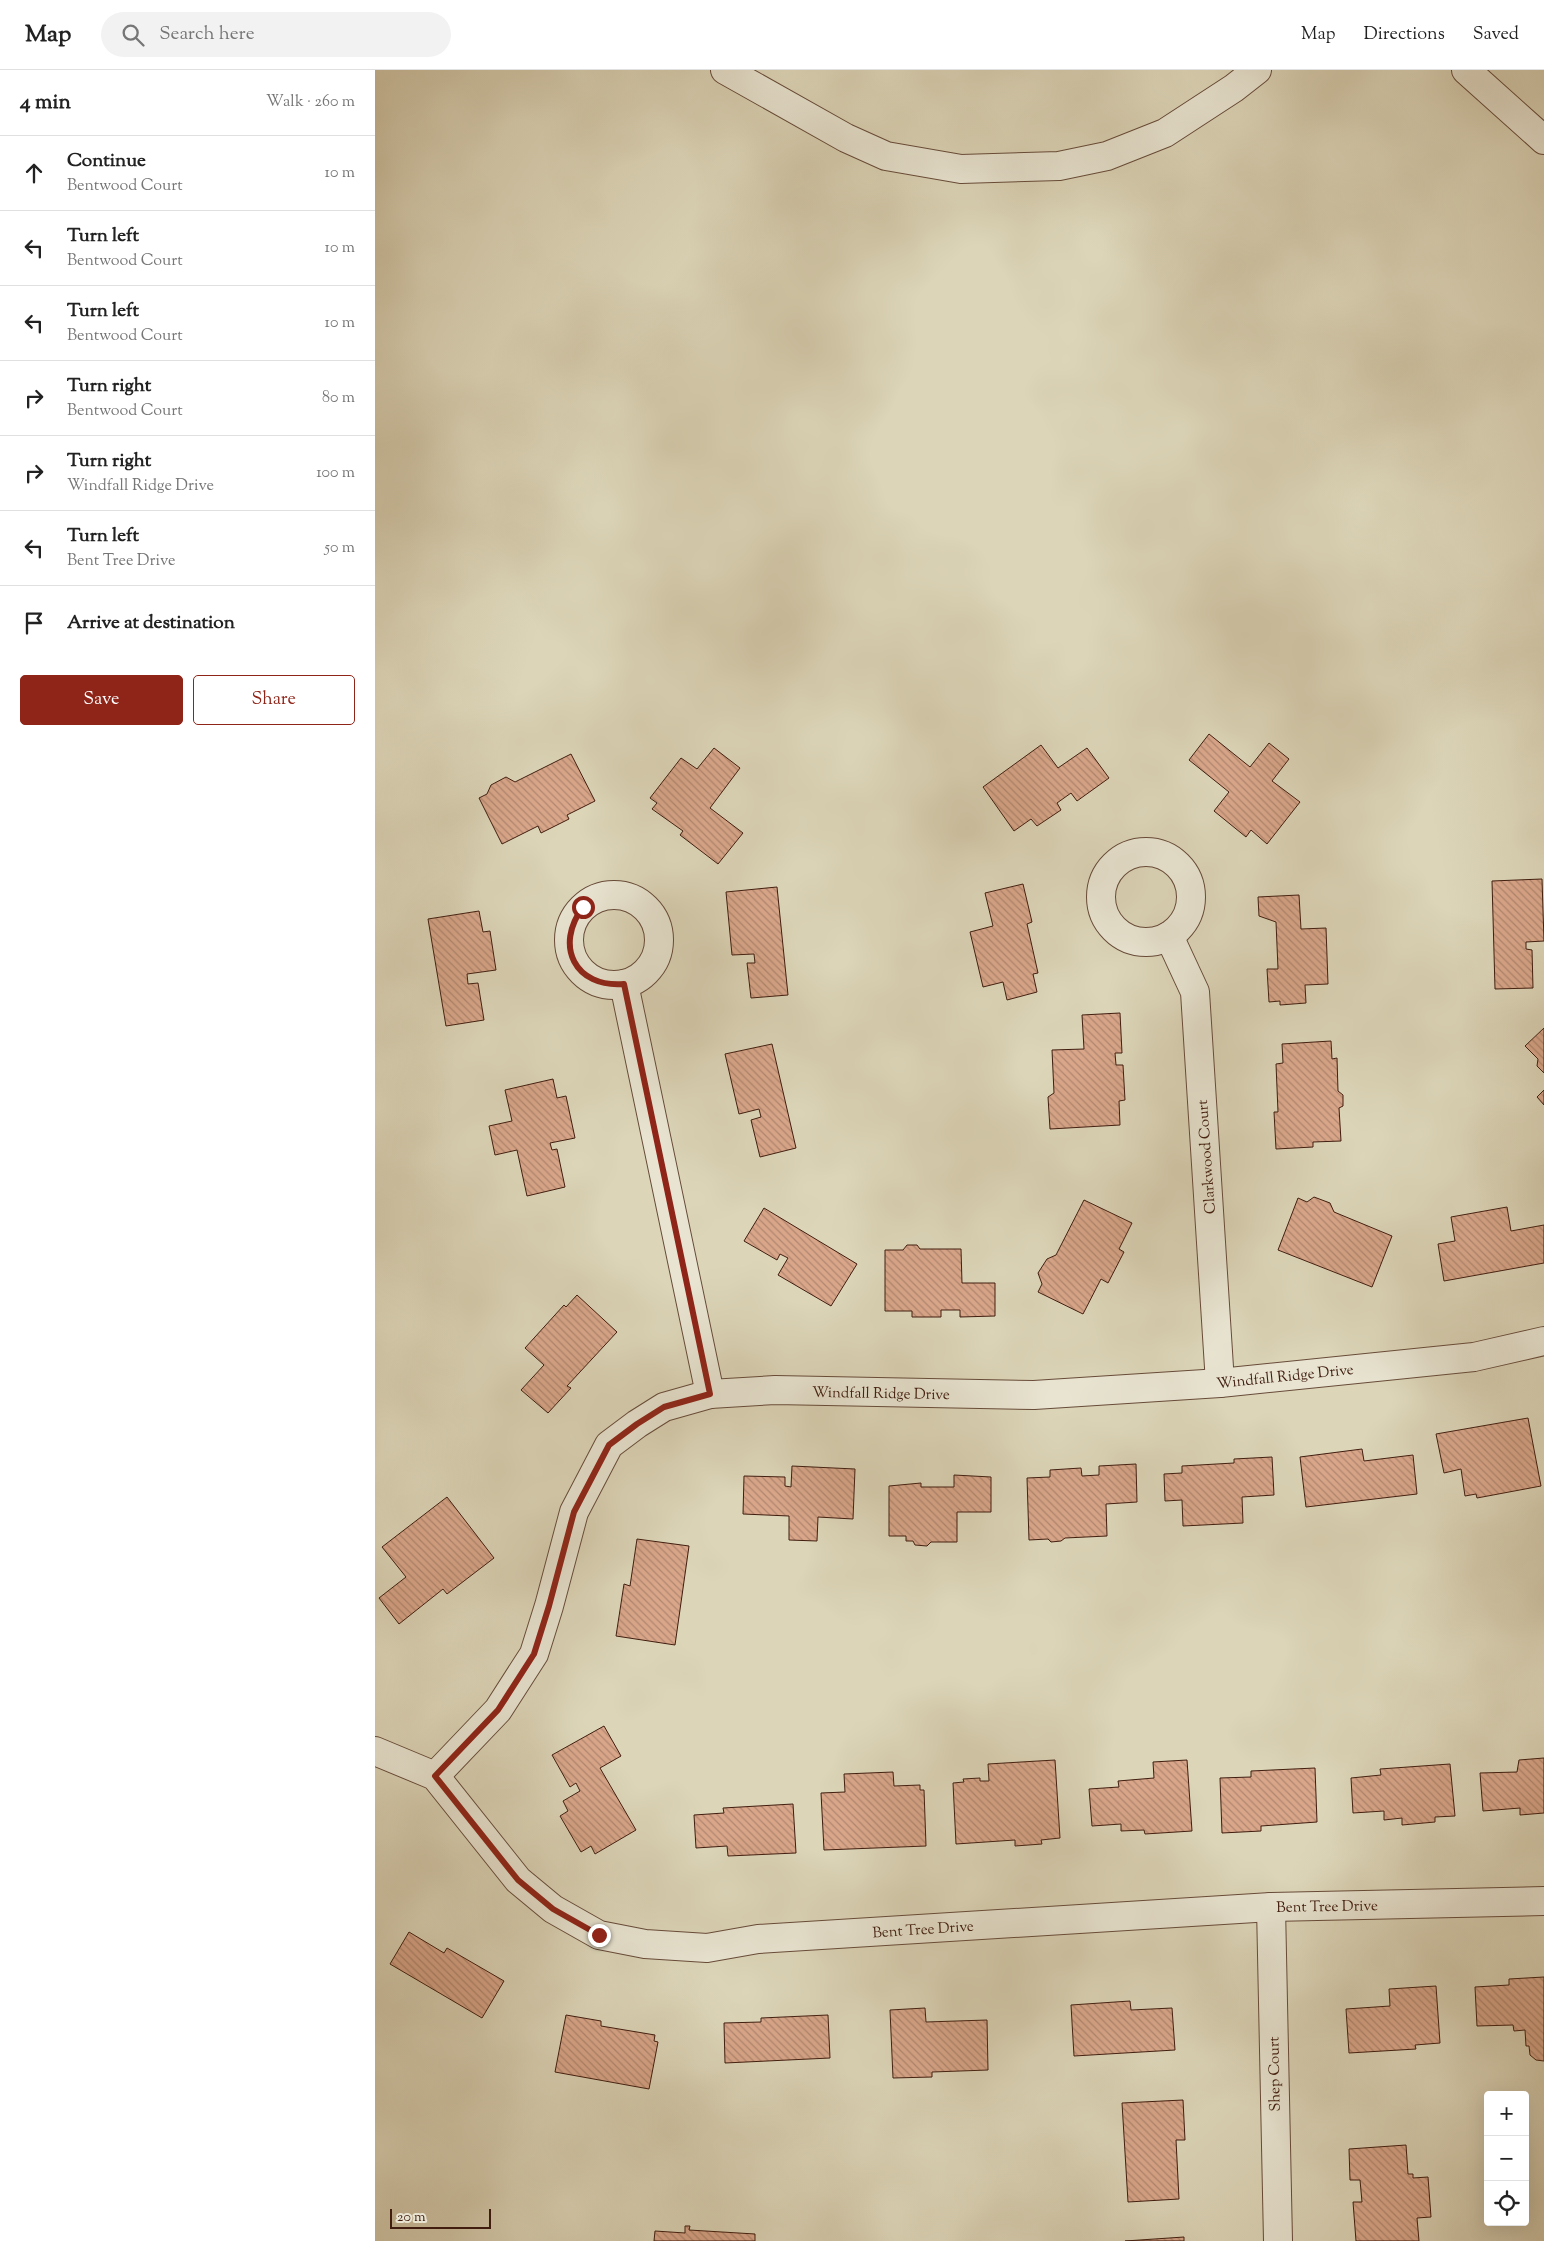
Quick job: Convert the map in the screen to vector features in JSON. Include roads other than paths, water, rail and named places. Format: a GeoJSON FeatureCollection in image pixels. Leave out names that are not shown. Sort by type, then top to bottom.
{"type":"FeatureCollection","features":[{"type":"Feature","properties":{"kind":"street"},"geometry":{"type":"LineString","coordinates":[[725,70],[846,138],[886,156],[961,169],[1059,166],[1107,156],[1165,133],[1234,88],[1257,70]]}},
{"type":"Feature","properties":{"kind":"street"},"geometry":{"type":"LineString","coordinates":[[1466,70],[1544,140]]}},
{"type":"Feature","properties":{"kind":"street","name":"Clarkwood Court"},"geometry":{"type":"LineString","coordinates":[[1169,936],[1195,992],[1220,1383]]}},
{"type":"Feature","properties":{"kind":"street"},"geometry":{"type":"LineString","coordinates":[[624,984],[710,1394]]}},
{"type":"Feature","properties":{"kind":"street","name":"Windfall Ridge Drive"},"geometry":{"type":"LineString","coordinates":[[435,1776],[498,1710],[534,1654],[574,1512],[609,1445],[664,1407],[710,1394],[775,1390],[1033,1395],[1220,1383],[1474,1356],[1544,1341]]}},
{"type":"Feature","properties":{"kind":"street","name":"Bent Tree Drive"},"geometry":{"type":"LineString","coordinates":[[375,1751],[435,1776],[518,1880],[553,1909],[599,1935],[645,1944],[707,1948],[758,1939],[1271,1907],[1544,1901]]}},
{"type":"Feature","properties":{"kind":"street","name":"Shep Court"},"geometry":{"type":"LineString","coordinates":[[1271,1907],[1277,2241]]}}]}
